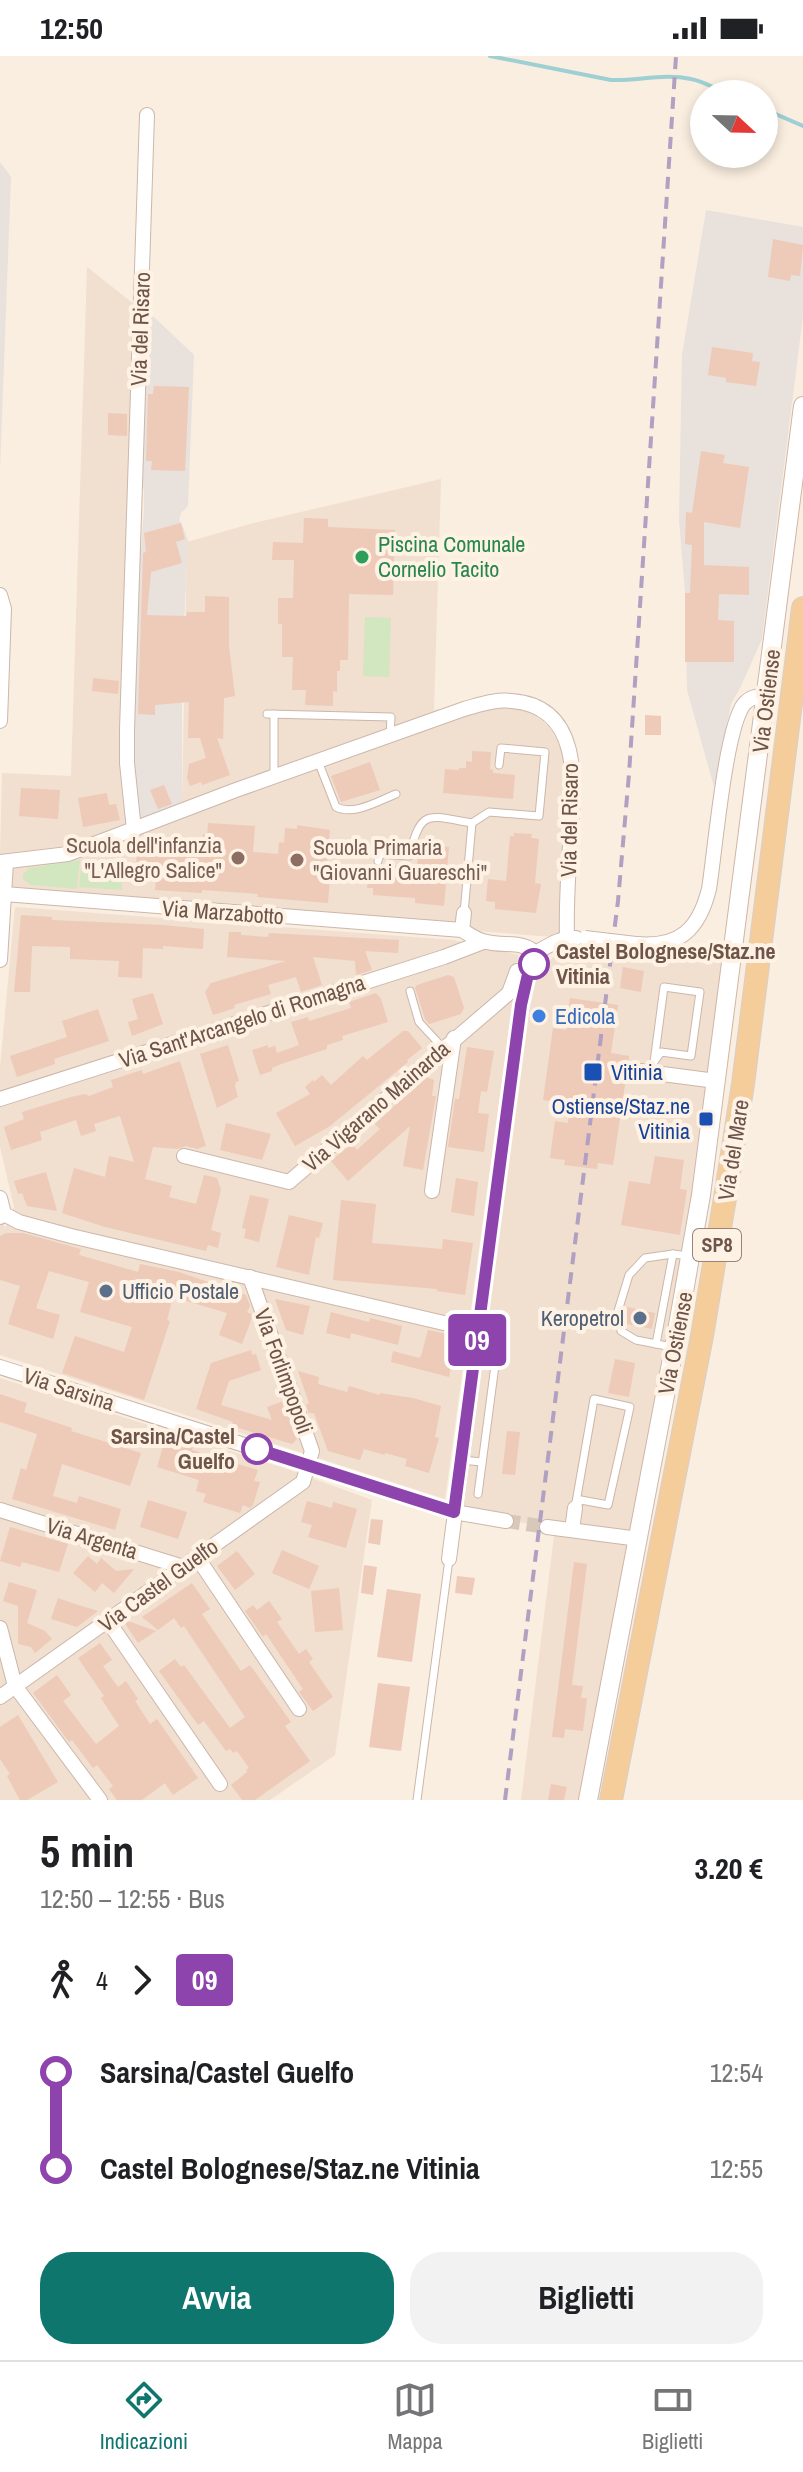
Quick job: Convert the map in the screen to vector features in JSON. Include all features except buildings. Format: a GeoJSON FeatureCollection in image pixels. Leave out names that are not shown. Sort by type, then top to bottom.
{"type":"FeatureCollection","features":[{"type":"Feature","properties":{"kind":"main road","name":"Via Ostiense"},"geometry":{"type":"LineString","coordinates":[[588,1800],[639,1539],[665,1346],[716,1081],[803,406]]}},
{"type":"Feature","properties":{"kind":"main road","name":"Via del Mare"},"geometry":{"type":"LineString","coordinates":[[611,1800],[702,1336],[730,1172],[798,686],[803,608]]}},
{"type":"Feature","properties":{"kind":"street","name":"Via del Risaro"},"geometry":{"type":"LineString","coordinates":[[134,830],[127,730],[147,115]]}},
{"type":"Feature","properties":{"kind":"street"},"geometry":{"type":"LineString","coordinates":[[0,595],[4,609],[0,721]]}},
{"type":"Feature","properties":{"kind":"street"},"geometry":{"type":"LineString","coordinates":[[534,954],[567,938],[653,945],[675,940],[693,927],[709,889],[732,737],[745,703],[754,697],[766,695]]}},
{"type":"Feature","properties":{"kind":"street","name":"Via del Risaro"},"geometry":{"type":"LineString","coordinates":[[3,862],[68,854],[282,770],[318,761],[464,709],[498,701],[523,702],[550,717],[568,744],[574,771],[567,938]]}},
{"type":"Feature","properties":{"kind":"street"},"geometry":{"type":"LineString","coordinates":[[0,960],[3,862]]}},
{"type":"Feature","properties":{"kind":"street","name":"Via Marzabotto"},"geometry":{"type":"LineString","coordinates":[[4,894],[462,930]]}},
{"type":"Feature","properties":{"kind":"street"},"geometry":{"type":"LineString","coordinates":[[449,1559],[516,995],[523,971],[534,964],[534,954],[527,945],[483,942],[462,930],[464,913]]}},
{"type":"Feature","properties":{"kind":"street","name":"Via Sant'Arcangelo di Romagna"},"geometry":{"type":"LineString","coordinates":[[0,1099],[483,942]]}},
{"type":"Feature","properties":{"kind":"street"},"geometry":{"type":"LineString","coordinates":[[515,946],[509,953],[508,962],[523,971]]}},
{"type":"Feature","properties":{"kind":"street","name":"Via Vigarano Mainarda"},"geometry":{"type":"LineString","coordinates":[[184,1156],[289,1182],[448,1043],[516,995]]}},
{"type":"Feature","properties":{"kind":"street"},"geometry":{"type":"LineString","coordinates":[[432,1191],[448,1043]]}},
{"type":"Feature","properties":{"kind":"street"},"geometry":{"type":"LineString","coordinates":[[632,1070],[653,1068],[716,1081]]}},
{"type":"Feature","properties":{"kind":"street"},"geometry":{"type":"LineString","coordinates":[[0,1198],[2,1215],[36,1227],[478,1331]]}},
{"type":"Feature","properties":{"kind":"street","name":"Via Forlimpopoli"},"geometry":{"type":"LineString","coordinates":[[250,1277],[312,1451],[308,1466]]}},
{"type":"Feature","properties":{"kind":"street","name":"Via Sarsina"},"geometry":{"type":"LineString","coordinates":[[0,1367],[454,1512],[506,1521]]}},
{"type":"Feature","properties":{"kind":"street","name":"Via Castel Guelfo"},"geometry":{"type":"LineString","coordinates":[[0,1697],[303,1482],[308,1466]]}},
{"type":"Feature","properties":{"kind":"street"},"geometry":{"type":"LineString","coordinates":[[572,1530],[575,1508]]}},
{"type":"Feature","properties":{"kind":"street","name":"Via Argenta"},"geometry":{"type":"LineString","coordinates":[[0,1510],[183,1567]]}},
{"type":"Feature","properties":{"kind":"street"},"geometry":{"type":"LineString","coordinates":[[547,1527],[639,1539]]}},
{"type":"Feature","properties":{"kind":"street"},"geometry":{"type":"LineString","coordinates":[[197,1557],[299,1709]]}},
{"type":"Feature","properties":{"kind":"street"},"geometry":{"type":"LineString","coordinates":[[108,1621],[220,1784]]}},
{"type":"Feature","properties":{"kind":"street"},"geometry":{"type":"LineString","coordinates":[[0,1628],[15,1686],[100,1800]]}},
{"type":"Feature","properties":{"kind":"lane"},"geometry":{"type":"LineString","coordinates":[[282,770],[271,714],[391,717],[390,735]]}},
{"type":"Feature","properties":{"kind":"lane"},"geometry":{"type":"LineString","coordinates":[[378,861],[380,854],[409,856],[417,828],[422,820],[428,818],[472,823],[489,812],[539,816],[545,752],[501,748],[499,765]]}},
{"type":"Feature","properties":{"kind":"lane"},"geometry":{"type":"LineString","coordinates":[[318,761],[336,807],[343,810],[353,810],[396,794]]}},
{"type":"Feature","properties":{"kind":"lane"},"geometry":{"type":"LineString","coordinates":[[464,913],[472,823]]}},
{"type":"Feature","properties":{"kind":"lane"},"geometry":{"type":"LineString","coordinates":[[664,987],[700,992],[691,1056],[661,1052],[653,1068],[664,987]]}},
{"type":"Feature","properties":{"kind":"lane"},"geometry":{"type":"LineString","coordinates":[[410,991],[419,1022],[448,1043]]}},
{"type":"Feature","properties":{"kind":"lane"},"geometry":{"type":"LineString","coordinates":[[665,1346],[636,1340],[621,1331],[618,1311],[629,1275],[645,1258],[682,1255]]}},
{"type":"Feature","properties":{"kind":"lane"},"geometry":{"type":"LineString","coordinates":[[478,1331],[499,1335],[478,1494]]}},
{"type":"Feature","properties":{"kind":"lane"},"geometry":{"type":"LineString","coordinates":[[594,1399],[630,1407],[608,1505],[581,1500],[575,1508],[594,1399]]}},
{"type":"Feature","properties":{"kind":"lane"},"geometry":{"type":"LineString","coordinates":[[461,1460],[482,1462]]}},
{"type":"Feature","properties":{"kind":"lane"},"geometry":{"type":"LineString","coordinates":[[417,1800],[449,1559]]}},
{"type":"Feature","properties":{"kind":"shaded area"},"geometry":{"type":"Polygon","coordinates":[[[0,162],[11,177],[0,470],[0,162]]]}},
{"type":"Feature","properties":{"kind":"shaded area"},"geometry":{"type":"Polygon","coordinates":[[[706,210],[803,227],[803,316],[762,639],[731,704],[714,787],[687,690],[685,593],[679,520],[682,355],[706,210]]]}},
{"type":"Feature","properties":{"kind":"shaded area"},"geometry":{"type":"Polygon","coordinates":[[[87,267],[135,305],[128,826],[65,846],[0,854],[2,773],[71,776],[87,267]]]}},
{"type":"Feature","properties":{"kind":"shaded area"},"geometry":{"type":"Polygon","coordinates":[[[145,317],[154,317],[194,355],[188,506],[181,513],[179,521],[188,540],[182,664],[182,806],[142,821],[138,818],[133,777],[137,554],[141,551],[144,509],[144,489],[139,487],[141,388],[148,374],[149,356],[145,351],[145,317]]]}},
{"type":"Feature","properties":{"kind":"shaded area"},"geometry":{"type":"Polygon","coordinates":[[[441,479],[434,710],[511,701],[550,717],[573,761],[567,937],[733,955],[716,1081],[588,1800],[521,1800],[555,1528],[454,1512],[523,998],[567,938],[4,894],[6,862],[68,854],[182,805],[187,542],[441,479]]]}},
{"type":"Feature","properties":{"kind":"shaded area"},"geometry":{"type":"Polygon","coordinates":[[[15,907],[454,940],[519,955],[445,1499],[0,1355],[0,1213],[5,1228],[14,1207],[0,1147],[0,1067],[15,907]]]}},
{"type":"Feature","properties":{"kind":"shaded area"},"geometry":{"type":"Polygon","coordinates":[[[0,1378],[290,1470],[372,1500],[335,1755],[270,1800],[0,1800],[0,1378]]]}},
{"type":"Feature","properties":{"kind":"green space"},"geometry":{"type":"Polygon","coordinates":[[[365,617],[391,618],[389,677],[363,676],[365,617]]]}},
{"type":"Feature","properties":{"kind":"green space"},"geometry":{"type":"Polygon","coordinates":[[[80,860],[77,889],[31,885],[23,879],[29,868],[80,860]]]}},
{"type":"Feature","properties":{"kind":"green space"},"geometry":{"type":"Polygon","coordinates":[[[82,860],[124,863],[122,890],[79,887],[82,860]]]}},
{"type":"Feature","properties":{"kind":"waterway"},"geometry":{"type":"LineString","coordinates":[[490,56],[611,80],[661,77],[695,80]]}},
{"type":"Feature","properties":{"kind":"waterway"},"geometry":{"type":"LineString","coordinates":[[778,115],[803,126]]}},
{"type":"Feature","properties":{"kind":"tunnel"},"geometry":{"type":"LineString","coordinates":[[506,1521],[547,1527]]}},
{"type":"Feature","properties":{"kind":"railway"},"geometry":{"type":"LineString","coordinates":[[505,1800],[618,901],[676,56]]}},
{"type":"Feature","properties":{"kind":"bus line","name":"09"},"geometry":{"type":"LineString","coordinates":[[257,1449],[454,1512],[521,1005],[529,970],[534,964]]}},
{"type":"Feature","properties":{"kind":"place","name":"Piscina Comunale Cornelio Tacito"},"geometry":{"type":"Point","coordinates":[362,557]}},
{"type":"Feature","properties":{"kind":"place","name":"Scuola dell'infanzia \"L'Allegro Salice\""},"geometry":{"type":"Point","coordinates":[238,858]}},
{"type":"Feature","properties":{"kind":"place","name":"Scuola Primaria \"Giovanni Guareschi\""},"geometry":{"type":"Point","coordinates":[297,860]}},
{"type":"Feature","properties":{"kind":"place","name":"Castel Bolognese/Staz.ne Vitinia"},"geometry":{"type":"Point","coordinates":[534,964]}},
{"type":"Feature","properties":{"kind":"place","name":"Edicola"},"geometry":{"type":"Point","coordinates":[539,1016]}},
{"type":"Feature","properties":{"kind":"place","name":"Vitinia"},"geometry":{"type":"Point","coordinates":[593,1072]}},
{"type":"Feature","properties":{"kind":"place","name":"Ostiense/Staz.ne Vitinia"},"geometry":{"type":"Point","coordinates":[706,1119]}},
{"type":"Feature","properties":{"kind":"place","name":"Ufficio Postale"},"geometry":{"type":"Point","coordinates":[106,1291]}},
{"type":"Feature","properties":{"kind":"place","name":"Keropetrol"},"geometry":{"type":"Point","coordinates":[640,1318]}},
{"type":"Feature","properties":{"kind":"place","name":"Sarsina/Castel Guelfo"},"geometry":{"type":"Point","coordinates":[257,1449]}}]}
